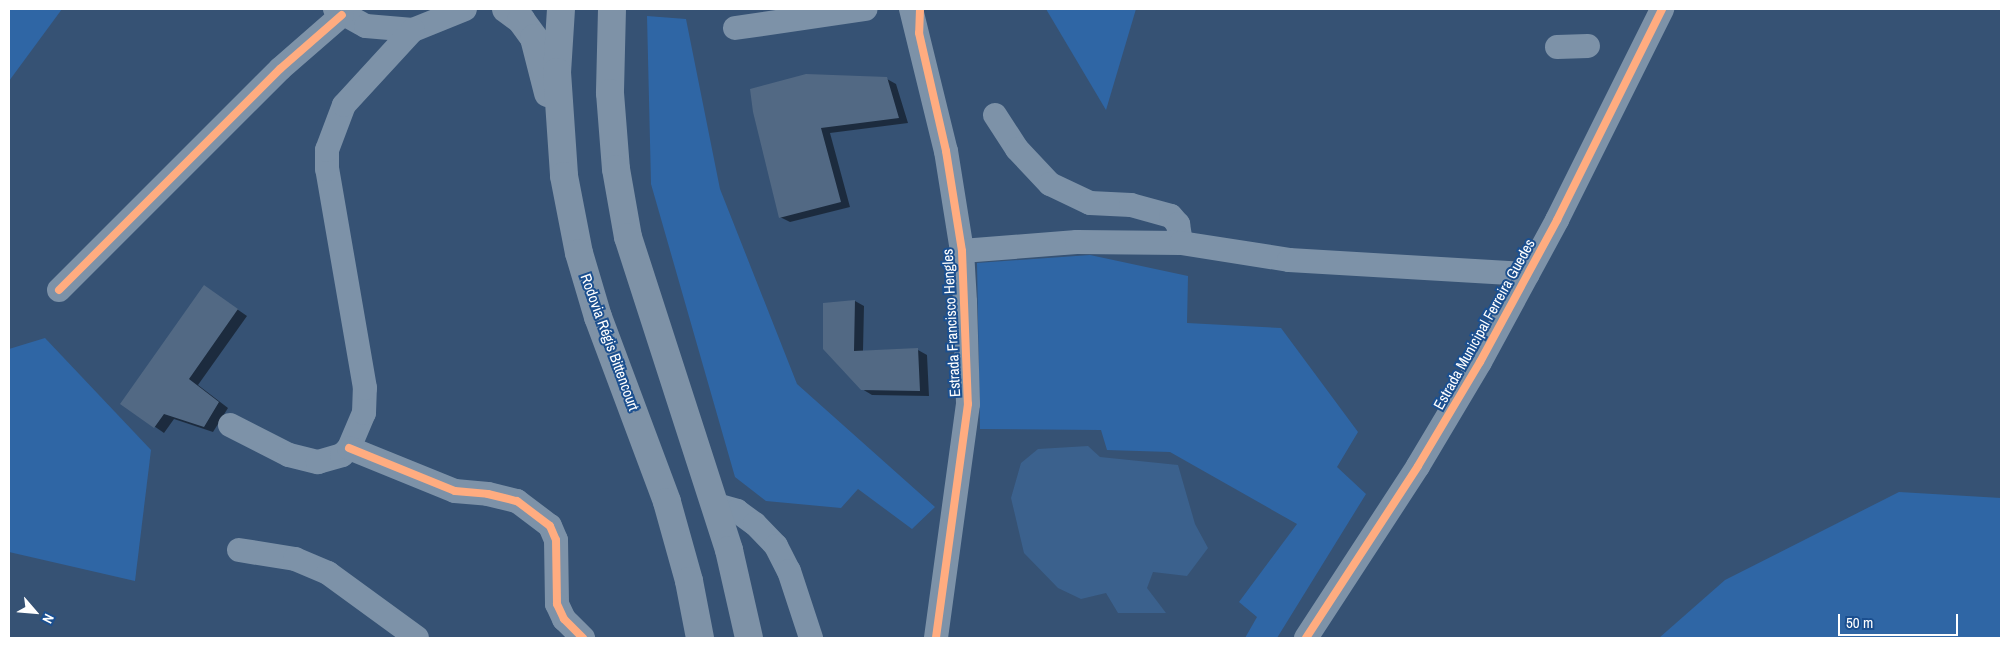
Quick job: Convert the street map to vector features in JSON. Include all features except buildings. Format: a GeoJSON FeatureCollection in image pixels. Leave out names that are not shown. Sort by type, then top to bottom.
{"type":"FeatureCollection","features":[{"type":"Feature","properties":{"kind":"highway"},"geometry":{"type":"LineString","coordinates":[[506,9],[521,20],[534,38],[564,176]]}},
{"type":"Feature","properties":{"kind":"highway","name":"Rodovia Régis Bittencourt"},"geometry":{"type":"LineString","coordinates":[[561,9],[558,72],[564,176],[585,278],[667,502],[689,581],[700,638]]}},
{"type":"Feature","properties":{"kind":"highway"},"geometry":{"type":"LineString","coordinates":[[612,9],[610,93],[616,169],[628,237],[729,550],[749,638]]}},
{"type":"Feature","properties":{"kind":"street"},"geometry":{"type":"LineString","coordinates":[[230,425],[289,455],[318,462],[342,455],[349,448],[364,413],[365,388],[327,169],[327,150],[344,105],[412,30],[465,9]]}},
{"type":"Feature","properties":{"kind":"street"},"geometry":{"type":"LineString","coordinates":[[734,28],[866,9]]}},
{"type":"Feature","properties":{"kind":"street","name":"Estrada Francisco Hengles"},"geometry":{"type":"LineString","coordinates":[[911,9],[919,33],[946,151],[962,251],[968,404],[952,534],[937,610],[936,638]]}},
{"type":"Feature","properties":{"kind":"street"},"geometry":{"type":"LineString","coordinates":[[919,33],[920,9]]}},
{"type":"Feature","properties":{"kind":"street","name":"Estrada Municipal Ferreira Guedes"},"geometry":{"type":"LineString","coordinates":[[1306,638],[1418,466],[1528,274],[1662,9]]}},
{"type":"Feature","properties":{"kind":"street"},"geometry":{"type":"LineString","coordinates":[[59,290],[338,12],[366,26],[412,30]]}},
{"type":"Feature","properties":{"kind":"street"},"geometry":{"type":"LineString","coordinates":[[1557,47],[1588,46]]}},
{"type":"Feature","properties":{"kind":"street"},"geometry":{"type":"LineString","coordinates":[[995,115],[1017,149],[1050,184],[1090,203],[1131,205],[1171,216],[1178,224],[1181,243]]}},
{"type":"Feature","properties":{"kind":"street"},"geometry":{"type":"LineString","coordinates":[[962,251],[1077,242],[1181,243],[1289,260],[1528,274]]}},
{"type":"Feature","properties":{"kind":"street"},"geometry":{"type":"LineString","coordinates":[[349,448],[454,491],[488,494],[516,502],[550,526],[556,540],[557,604],[564,618],[583,638]]}},
{"type":"Feature","properties":{"kind":"street"},"geometry":{"type":"LineString","coordinates":[[713,504],[737,511],[755,524],[776,546],[788,571],[811,638]]}},
{"type":"Feature","properties":{"kind":"street"},"geometry":{"type":"LineString","coordinates":[[239,550],[295,559],[328,573],[417,638]]}},
{"type":"Feature","properties":{"kind":"shaded area"},"geometry":{"type":"Polygon","coordinates":[[[9,9],[62,9],[9,81],[9,9]]]}},
{"type":"Feature","properties":{"kind":"shaded area"},"geometry":{"type":"Polygon","coordinates":[[[1046,9],[1136,9],[1106,110],[1046,9]]]}},
{"type":"Feature","properties":{"kind":"shaded area"},"geometry":{"type":"Polygon","coordinates":[[[647,16],[686,19],[720,189],[797,384],[935,507],[912,529],[858,489],[841,508],[766,501],[735,477],[651,184],[647,16]]]}},
{"type":"Feature","properties":{"kind":"shaded area"},"geometry":{"type":"Polygon","coordinates":[[[1090,255],[1188,276],[1187,323],[1281,328],[1358,432],[1337,467],[1366,494],[1277,638],[1245,638],[1257,617],[1239,602],[1297,524],[1170,452],[1107,450],[1101,430],[980,429],[977,263],[1090,255]]]}},
{"type":"Feature","properties":{"kind":"shaded area"},"geometry":{"type":"Polygon","coordinates":[[[45,338],[151,450],[135,581],[9,552],[9,349],[45,338]]]}},
{"type":"Feature","properties":{"kind":"shaded area"},"geometry":{"type":"Polygon","coordinates":[[[1088,446],[1100,457],[1178,465],[1195,524],[1208,548],[1187,576],[1153,572],[1147,588],[1166,613],[1118,613],[1106,593],[1081,599],[1058,588],[1024,553],[1011,498],[1021,463],[1038,449],[1088,446]]]}},
{"type":"Feature","properties":{"kind":"shaded area"},"geometry":{"type":"Polygon","coordinates":[[[1899,492],[2001,498],[2001,638],[1659,638],[1725,580],[1899,492]]]}},
{"type":"Feature","properties":{"kind":"cycle path"},"geometry":{"type":"LineString","coordinates":[[920,9],[919,33],[946,151],[962,251],[968,404],[936,638]]}},
{"type":"Feature","properties":{"kind":"cycle path"},"geometry":{"type":"LineString","coordinates":[[1306,638],[1418,466],[1480,362],[1557,220],[1662,9]]}},
{"type":"Feature","properties":{"kind":"cycle path"},"geometry":{"type":"LineString","coordinates":[[59,290],[280,69],[342,15]]}},
{"type":"Feature","properties":{"kind":"cycle path"},"geometry":{"type":"LineString","coordinates":[[349,448],[455,491],[488,494],[517,501],[550,526],[556,540],[557,604],[564,619],[583,638]]}}]}
